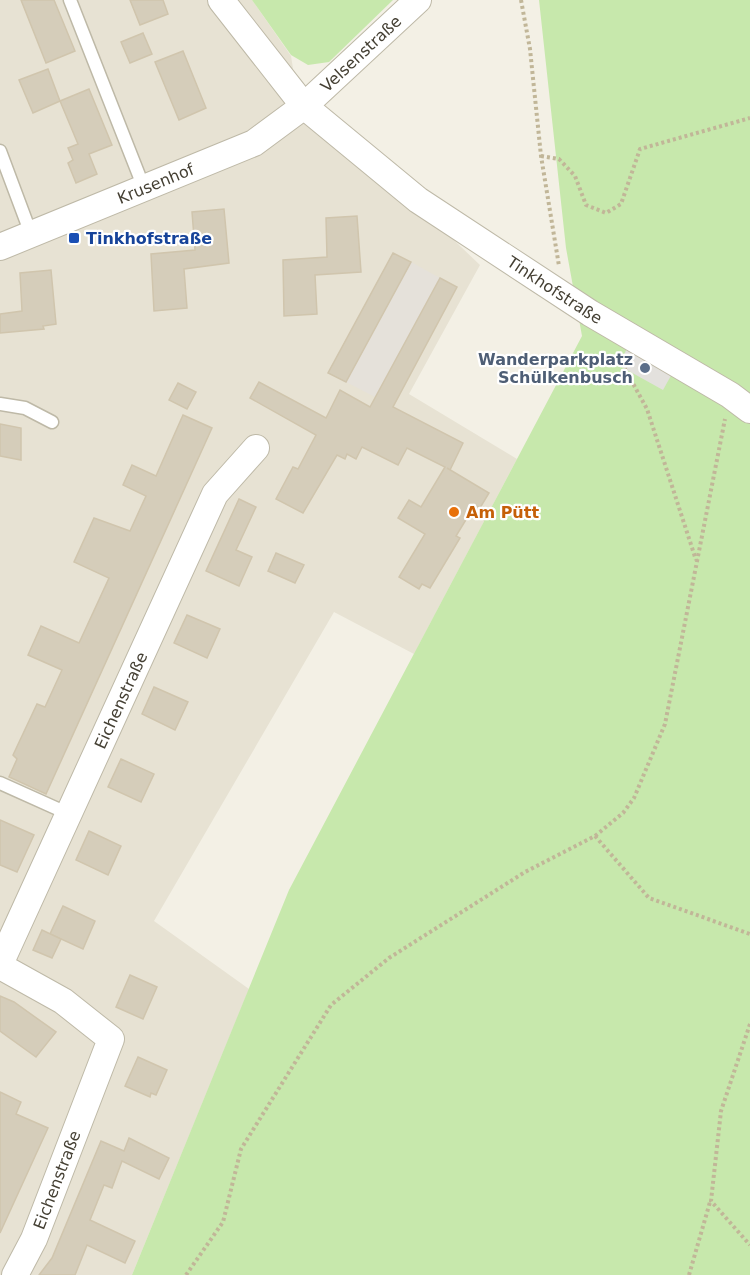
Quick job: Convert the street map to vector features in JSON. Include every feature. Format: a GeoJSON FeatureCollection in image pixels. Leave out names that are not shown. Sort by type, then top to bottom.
{"type":"FeatureCollection","features":[{"type":"Feature","properties":{"kind":"street","name":"Tinkhofstraße"},"geometry":{"type":"LineString","coordinates":[[221,0],[304,106],[418,200],[590,314],[740,403]]}},
{"type":"Feature","properties":{"kind":"street","name":"Velsenstraße"},"geometry":{"type":"LineString","coordinates":[[304,106],[417,0]]}},
{"type":"Feature","properties":{"kind":"street","name":"Krusenhof"},"geometry":{"type":"LineString","coordinates":[[0,247],[254,143],[304,106]]}},
{"type":"Feature","properties":{"kind":"street","name":"Eichenstraße"},"geometry":{"type":"LineString","coordinates":[[15,1275],[34,1239],[111,1039],[63,1001],[0,965],[215,494],[256,448]]}},
{"type":"Feature","properties":{"kind":"lane"},"geometry":{"type":"LineString","coordinates":[[70,0],[144,188]]}},
{"type":"Feature","properties":{"kind":"lane"},"geometry":{"type":"LineString","coordinates":[[0,151],[31,234]]}},
{"type":"Feature","properties":{"kind":"lane"},"geometry":{"type":"LineString","coordinates":[[0,404],[25,408],[52,422]]}},
{"type":"Feature","properties":{"kind":"lane"},"geometry":{"type":"LineString","coordinates":[[0,783],[69,814]]}},
{"type":"Feature","properties":{"kind":"path"},"geometry":{"type":"LineString","coordinates":[[521,0],[530,49],[541,156],[561,275]]}},
{"type":"Feature","properties":{"kind":"path"},"geometry":{"type":"LineString","coordinates":[[541,156],[559,159],[575,176],[586,205],[606,213],[621,204],[640,149],[750,118]]}},
{"type":"Feature","properties":{"kind":"path"},"geometry":{"type":"LineString","coordinates":[[617,355],[647,409],[697,562]]}},
{"type":"Feature","properties":{"kind":"path"},"geometry":{"type":"LineString","coordinates":[[186,1275],[223,1222],[241,1149],[331,1005],[389,958],[525,872],[595,836],[623,813],[634,798],[660,735],[697,562],[740,403]]}},
{"type":"Feature","properties":{"kind":"path"},"geometry":{"type":"LineString","coordinates":[[595,836],[649,898],[750,934]]}},
{"type":"Feature","properties":{"kind":"path"},"geometry":{"type":"LineString","coordinates":[[689,1275],[711,1201],[721,1111],[750,1024]]}},
{"type":"Feature","properties":{"kind":"path"},"geometry":{"type":"LineString","coordinates":[[711,1201],[750,1245]]}},
{"type":"Feature","properties":{"kind":"shaded area"},"geometry":{"type":"Polygon","coordinates":[[[0,0],[252,0],[291,56],[299,106],[416,204],[480,265],[409,394],[517,459],[414,654],[334,612],[154,921],[249,989],[132,1275],[0,1275],[0,0]]]}},
{"type":"Feature","properties":{"kind":"shaded area"},"geometry":{"type":"Polygon","coordinates":[[[411,262],[440,278],[375,397],[346,382],[411,262]]]}},
{"type":"Feature","properties":{"kind":"shaded area","name":"Wanderparkplatz Schülkenbusch"},"geometry":{"type":"Polygon","coordinates":[[[628,347],[673,372],[663,390],[618,365],[628,347]]]}},
{"type":"Feature","properties":{"kind":"green space"},"geometry":{"type":"Polygon","coordinates":[[[252,0],[393,0],[329,62],[308,65],[291,55],[252,0]]]}},
{"type":"Feature","properties":{"kind":"green space"},"geometry":{"type":"Polygon","coordinates":[[[539,0],[750,0],[750,1275],[132,1275],[289,890],[582,336],[566,248],[539,0]]]}},
{"type":"Feature","properties":{"kind":"building"},"geometry":{"type":"Polygon","coordinates":[[[21,0],[54,0],[75,51],[46,63],[21,0]]]}},
{"type":"Feature","properties":{"kind":"building"},"geometry":{"type":"Polygon","coordinates":[[[130,0],[163,0],[168,14],[140,25],[130,0]]]}},
{"type":"Feature","properties":{"kind":"building"},"geometry":{"type":"Polygon","coordinates":[[[143,33],[152,54],[130,63],[121,42],[143,33]]]}},
{"type":"Feature","properties":{"kind":"building"},"geometry":{"type":"Polygon","coordinates":[[[183,51],[206,108],[179,120],[155,62],[183,51]]]}},
{"type":"Feature","properties":{"kind":"building"},"geometry":{"type":"Polygon","coordinates":[[[48,69],[60,101],[33,113],[19,80],[48,69]]]}},
{"type":"Feature","properties":{"kind":"building"},"geometry":{"type":"Polygon","coordinates":[[[89,89],[112,145],[89,154],[97,174],[76,183],[68,163],[73,160],[68,148],[78,144],[60,101],[89,89]]]}},
{"type":"Feature","properties":{"kind":"building"},"geometry":{"type":"Polygon","coordinates":[[[224,209],[229,263],[184,269],[187,308],[154,311],[151,254],[195,250],[192,212],[224,209]]]}},
{"type":"Feature","properties":{"kind":"building"},"geometry":{"type":"Polygon","coordinates":[[[357,216],[361,272],[315,275],[317,314],[284,316],[283,260],[327,257],[326,218],[357,216]]]}},
{"type":"Feature","properties":{"kind":"building"},"geometry":{"type":"Polygon","coordinates":[[[393,253],[411,262],[346,382],[328,373],[393,253]]]}},
{"type":"Feature","properties":{"kind":"building"},"geometry":{"type":"Polygon","coordinates":[[[51,270],[56,324],[43,326],[44,329],[0,333],[0,314],[22,311],[20,273],[51,270]]]}},
{"type":"Feature","properties":{"kind":"building"},"geometry":{"type":"Polygon","coordinates":[[[440,278],[457,287],[393,407],[463,443],[450,470],[489,493],[480,508],[475,505],[456,536],[460,538],[430,588],[422,584],[419,589],[399,577],[425,534],[398,518],[409,500],[421,507],[445,467],[407,448],[398,465],[362,447],[356,459],[347,454],[345,459],[337,455],[303,513],[276,499],[293,467],[298,469],[316,435],[250,398],[259,382],[326,418],[340,390],[370,407],[440,278]]]}},
{"type":"Feature","properties":{"kind":"building"},"geometry":{"type":"Polygon","coordinates":[[[178,383],[196,392],[187,409],[169,400],[178,383]]]}},
{"type":"Feature","properties":{"kind":"building"},"geometry":{"type":"Polygon","coordinates":[[[183,415],[212,428],[46,794],[9,777],[17,759],[13,755],[37,704],[45,707],[62,670],[28,655],[41,626],[79,643],[109,578],[74,562],[94,518],[130,531],[146,496],[123,485],[132,465],[156,476],[183,415]]]}},
{"type":"Feature","properties":{"kind":"building"},"geometry":{"type":"Polygon","coordinates":[[[0,424],[21,428],[21,460],[0,456],[0,424]]]}},
{"type":"Feature","properties":{"kind":"building"},"geometry":{"type":"Polygon","coordinates":[[[239,499],[256,507],[236,550],[252,557],[239,586],[206,571],[239,499]]]}},
{"type":"Feature","properties":{"kind":"building"},"geometry":{"type":"Polygon","coordinates":[[[276,553],[304,565],[295,583],[268,571],[276,553]]]}},
{"type":"Feature","properties":{"kind":"building"},"geometry":{"type":"Polygon","coordinates":[[[187,615],[220,629],[207,658],[174,643],[187,615]]]}},
{"type":"Feature","properties":{"kind":"building"},"geometry":{"type":"Polygon","coordinates":[[[154,687],[188,702],[175,730],[142,714],[154,687]]]}},
{"type":"Feature","properties":{"kind":"building"},"geometry":{"type":"Polygon","coordinates":[[[121,759],[154,774],[141,802],[108,787],[121,759]]]}},
{"type":"Feature","properties":{"kind":"building"},"geometry":{"type":"Polygon","coordinates":[[[0,820],[34,835],[17,872],[0,865],[0,820]]]}},
{"type":"Feature","properties":{"kind":"building"},"geometry":{"type":"Polygon","coordinates":[[[89,831],[121,846],[108,875],[76,860],[89,831]]]}},
{"type":"Feature","properties":{"kind":"building"},"geometry":{"type":"Polygon","coordinates":[[[63,906],[95,921],[83,949],[50,934],[63,906]]]}},
{"type":"Feature","properties":{"kind":"building"},"geometry":{"type":"Polygon","coordinates":[[[42,930],[61,939],[52,958],[33,950],[42,930]]]}},
{"type":"Feature","properties":{"kind":"building"},"geometry":{"type":"Polygon","coordinates":[[[130,975],[157,987],[143,1019],[116,1007],[130,975]]]}},
{"type":"Feature","properties":{"kind":"building"},"geometry":{"type":"Polygon","coordinates":[[[0,996],[14,1002],[56,1032],[36,1057],[0,1031],[0,996]]]}},
{"type":"Feature","properties":{"kind":"building"},"geometry":{"type":"Polygon","coordinates":[[[138,1057],[167,1070],[156,1095],[151,1093],[150,1097],[125,1086],[138,1057]]]}},
{"type":"Feature","properties":{"kind":"building"},"geometry":{"type":"Polygon","coordinates":[[[0,1092],[21,1102],[16,1114],[48,1128],[0,1233],[0,1092]]]}},
{"type":"Feature","properties":{"kind":"building"},"geometry":{"type":"Polygon","coordinates":[[[129,1138],[169,1158],[159,1179],[122,1161],[112,1188],[104,1185],[90,1220],[135,1241],[125,1263],[87,1245],[75,1275],[39,1275],[52,1258],[101,1141],[124,1151],[129,1138]]]}},
{"type":"Feature","properties":{"kind":"place","name":"Tinkhofstraße"},"geometry":{"type":"Point","coordinates":[74,238]}},
{"type":"Feature","properties":{"kind":"place","name":"Wanderparkplatz Schülkenbusch"},"geometry":{"type":"Point","coordinates":[645,368]}},
{"type":"Feature","properties":{"kind":"place","name":"Am Pütt"},"geometry":{"type":"Point","coordinates":[454,512]}}]}
